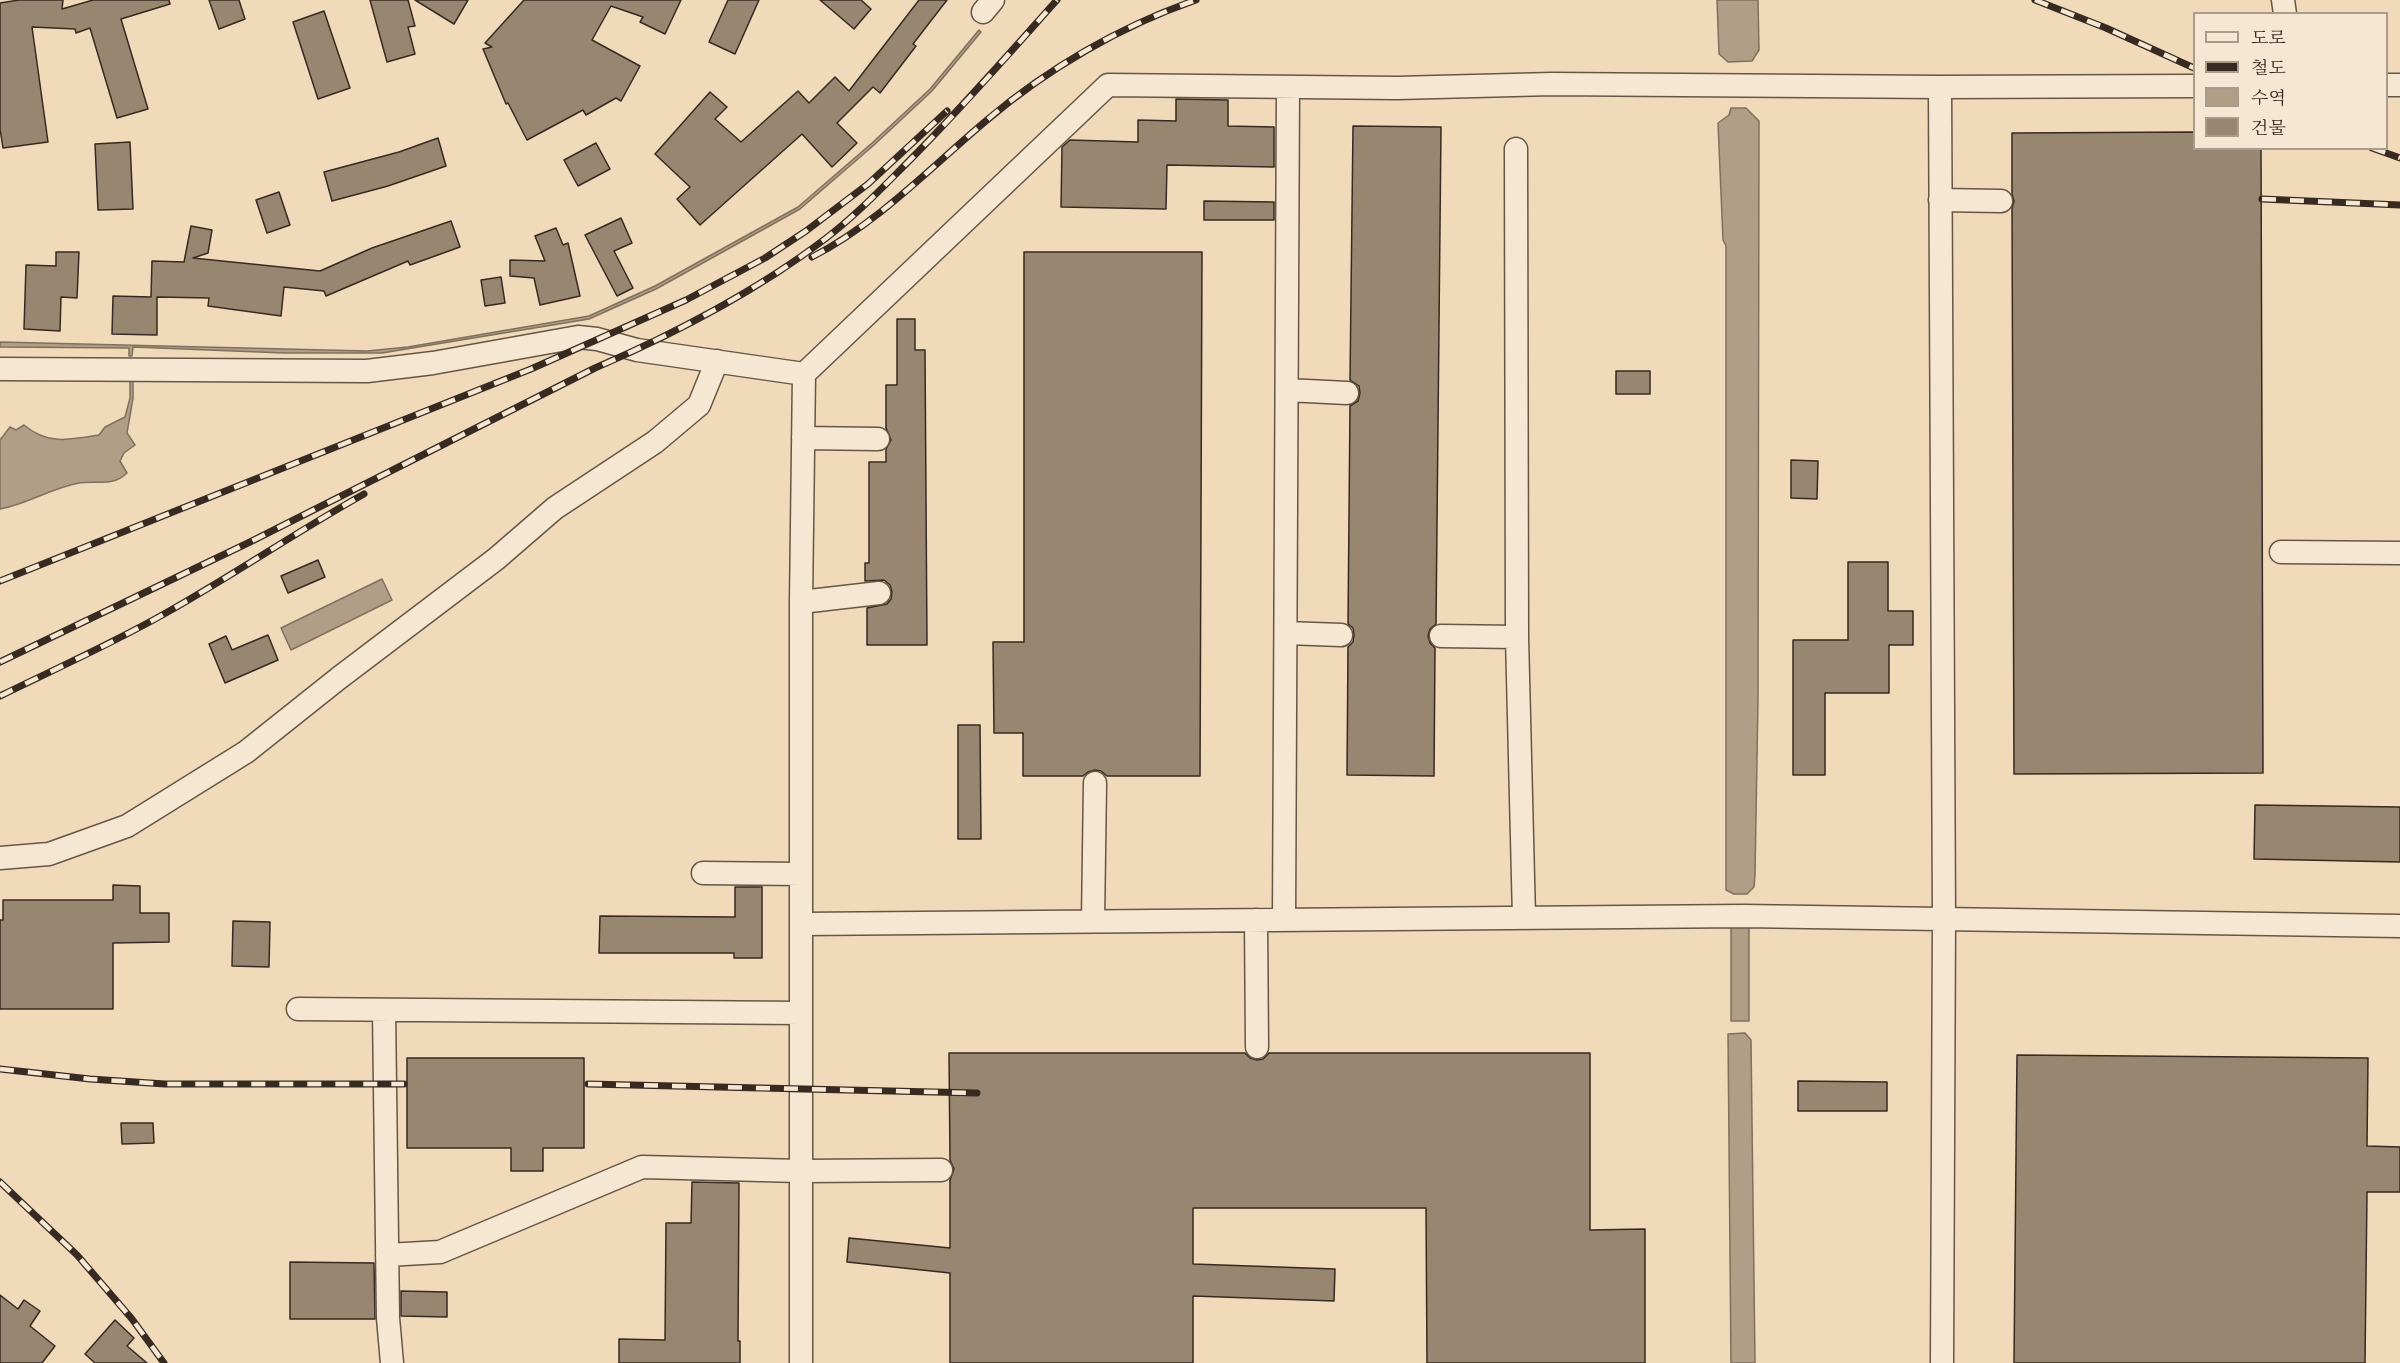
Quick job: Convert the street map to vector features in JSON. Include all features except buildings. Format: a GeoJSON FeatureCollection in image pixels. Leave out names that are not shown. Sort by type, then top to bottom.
{"type":"FeatureCollection","features":[{"type":"Feature","properties":{"kind":"street"},"geometry":{"type":"LineString","coordinates":[[801,1363],[801,602],[804,374],[1108,85],[1397,88],[1552,84],[2193,86]]}},
{"type":"Feature","properties":{"kind":"street"},"geometry":{"type":"LineString","coordinates":[[1284,920],[1288,87]]}},
{"type":"Feature","properties":{"kind":"street"},"geometry":{"type":"LineString","coordinates":[[1940,87],[1944,919],[1942,1363]]}},
{"type":"Feature","properties":{"kind":"street"},"geometry":{"type":"LineString","coordinates":[[1516,149],[1517,637],[1524,918]]}},
{"type":"Feature","properties":{"kind":"street"},"geometry":{"type":"LineString","coordinates":[[1940,200],[2001,201]]}},
{"type":"Feature","properties":{"kind":"street"},"geometry":{"type":"LineString","coordinates":[[0,369],[367,371],[433,363],[578,337],[597,339],[636,350],[804,374]]}},
{"type":"Feature","properties":{"kind":"street"},"geometry":{"type":"LineString","coordinates":[[0,858],[49,854],[127,826],[246,752],[496,559],[555,508],[655,442],[699,405],[717,361]]}},
{"type":"Feature","properties":{"kind":"street"},"geometry":{"type":"LineString","coordinates":[[1287,390],[1347,393]]}},
{"type":"Feature","properties":{"kind":"street"},"geometry":{"type":"LineString","coordinates":[[803,438],[878,439]]}},
{"type":"Feature","properties":{"kind":"street"},"geometry":{"type":"LineString","coordinates":[[2281,552],[2400,553]]}},
{"type":"Feature","properties":{"kind":"street"},"geometry":{"type":"LineString","coordinates":[[801,602],[879,593]]}},
{"type":"Feature","properties":{"kind":"street"},"geometry":{"type":"LineString","coordinates":[[1286,633],[1341,635]]}},
{"type":"Feature","properties":{"kind":"street"},"geometry":{"type":"LineString","coordinates":[[1441,636],[1517,637]]}},
{"type":"Feature","properties":{"kind":"street"},"geometry":{"type":"LineString","coordinates":[[1093,921],[1095,783]]}},
{"type":"Feature","properties":{"kind":"street"},"geometry":{"type":"LineString","coordinates":[[703,873],[801,874]]}},
{"type":"Feature","properties":{"kind":"street"},"geometry":{"type":"LineString","coordinates":[[802,924],[1744,916],[2400,926]]}},
{"type":"Feature","properties":{"kind":"street"},"geometry":{"type":"LineString","coordinates":[[1256,920],[1257,1047]]}},
{"type":"Feature","properties":{"kind":"street"},"geometry":{"type":"LineString","coordinates":[[298,1009],[801,1013]]}},
{"type":"Feature","properties":{"kind":"street"},"geometry":{"type":"LineString","coordinates":[[384,1010],[388,1318],[392,1363]]}},
{"type":"Feature","properties":{"kind":"street"},"geometry":{"type":"LineString","coordinates":[[387,1255],[440,1252],[642,1167],[801,1171],[941,1170]]}},
{"type":"Feature","properties":{"kind":"water"},"geometry":{"type":"Polygon","coordinates":[[[1717,0],[1758,0],[1759,50],[1752,61],[1728,62],[1719,54],[1717,0]]]}},
{"type":"Feature","properties":{"kind":"water"},"geometry":{"type":"Polygon","coordinates":[[[979,30],[981,32],[932,91],[800,209],[656,289],[589,319],[382,353],[284,353],[133,347],[132,356],[129,356],[129,348],[0,347],[0,342],[367,351],[408,347],[589,316],[655,286],[798,207],[930,89],[979,30]]]}},
{"type":"Feature","properties":{"kind":"water"},"geometry":{"type":"Polygon","coordinates":[[[1731,108],[1746,108],[1759,121],[1758,700],[1755,875],[1754,887],[1747,894],[1734,894],[1726,890],[1726,246],[1723,240],[1718,123],[1729,115],[1731,108]]]}},
{"type":"Feature","properties":{"kind":"water"},"geometry":{"type":"Polygon","coordinates":[[[130,380],[133,380],[133,398],[127,433],[135,445],[124,453],[120,461],[127,473],[110,482],[69,485],[20,504],[0,509],[0,440],[10,427],[16,430],[24,425],[41,436],[59,439],[99,435],[105,427],[125,417],[130,398],[130,380]]]}},
{"type":"Feature","properties":{"kind":"water"},"geometry":{"type":"Polygon","coordinates":[[[382,579],[392,600],[291,650],[281,628],[382,579]]]}},
{"type":"Feature","properties":{"kind":"water"},"geometry":{"type":"Polygon","coordinates":[[[1731,925],[1749,925],[1749,1021],[1731,1021],[1731,925]]]}},
{"type":"Feature","properties":{"kind":"water"},"geometry":{"type":"Polygon","coordinates":[[[1745,1033],[1751,1040],[1755,1363],[1731,1363],[1728,1034],[1745,1033]]]}},
{"type":"Feature","properties":{"kind":"railway"},"geometry":{"type":"LineString","coordinates":[[0,662],[250,542],[595,368],[654,341],[772,276],[825,239],[866,203],[944,125],[1057,0]]}},
{"type":"Feature","properties":{"kind":"railway"},"geometry":{"type":"LineString","coordinates":[[812,257],[882,211],[987,120],[1034,83],[1113,36],[1196,0]]}},
{"type":"Feature","properties":{"kind":"railway"},"geometry":{"type":"LineString","coordinates":[[2035,0],[2106,28],[2193,68]]}},
{"type":"Feature","properties":{"kind":"railway"},"geometry":{"type":"LineString","coordinates":[[0,581],[531,369],[686,300],[765,258],[806,231],[868,184],[947,111]]}},
{"type":"Feature","properties":{"kind":"railway"},"geometry":{"type":"LineString","coordinates":[[2378,150],[2400,158]]}},
{"type":"Feature","properties":{"kind":"railway"},"geometry":{"type":"LineString","coordinates":[[2262,199],[2400,205]]}},
{"type":"Feature","properties":{"kind":"railway"},"geometry":{"type":"LineString","coordinates":[[0,696],[164,614],[364,494]]}},
{"type":"Feature","properties":{"kind":"railway"},"geometry":{"type":"LineString","coordinates":[[0,1069],[90,1079],[165,1084],[404,1084]]}},
{"type":"Feature","properties":{"kind":"railway"},"geometry":{"type":"LineString","coordinates":[[588,1084],[977,1093]]}},
{"type":"Feature","properties":{"kind":"railway"},"geometry":{"type":"LineString","coordinates":[[0,1182],[77,1255],[132,1319],[164,1363]]}}]}
